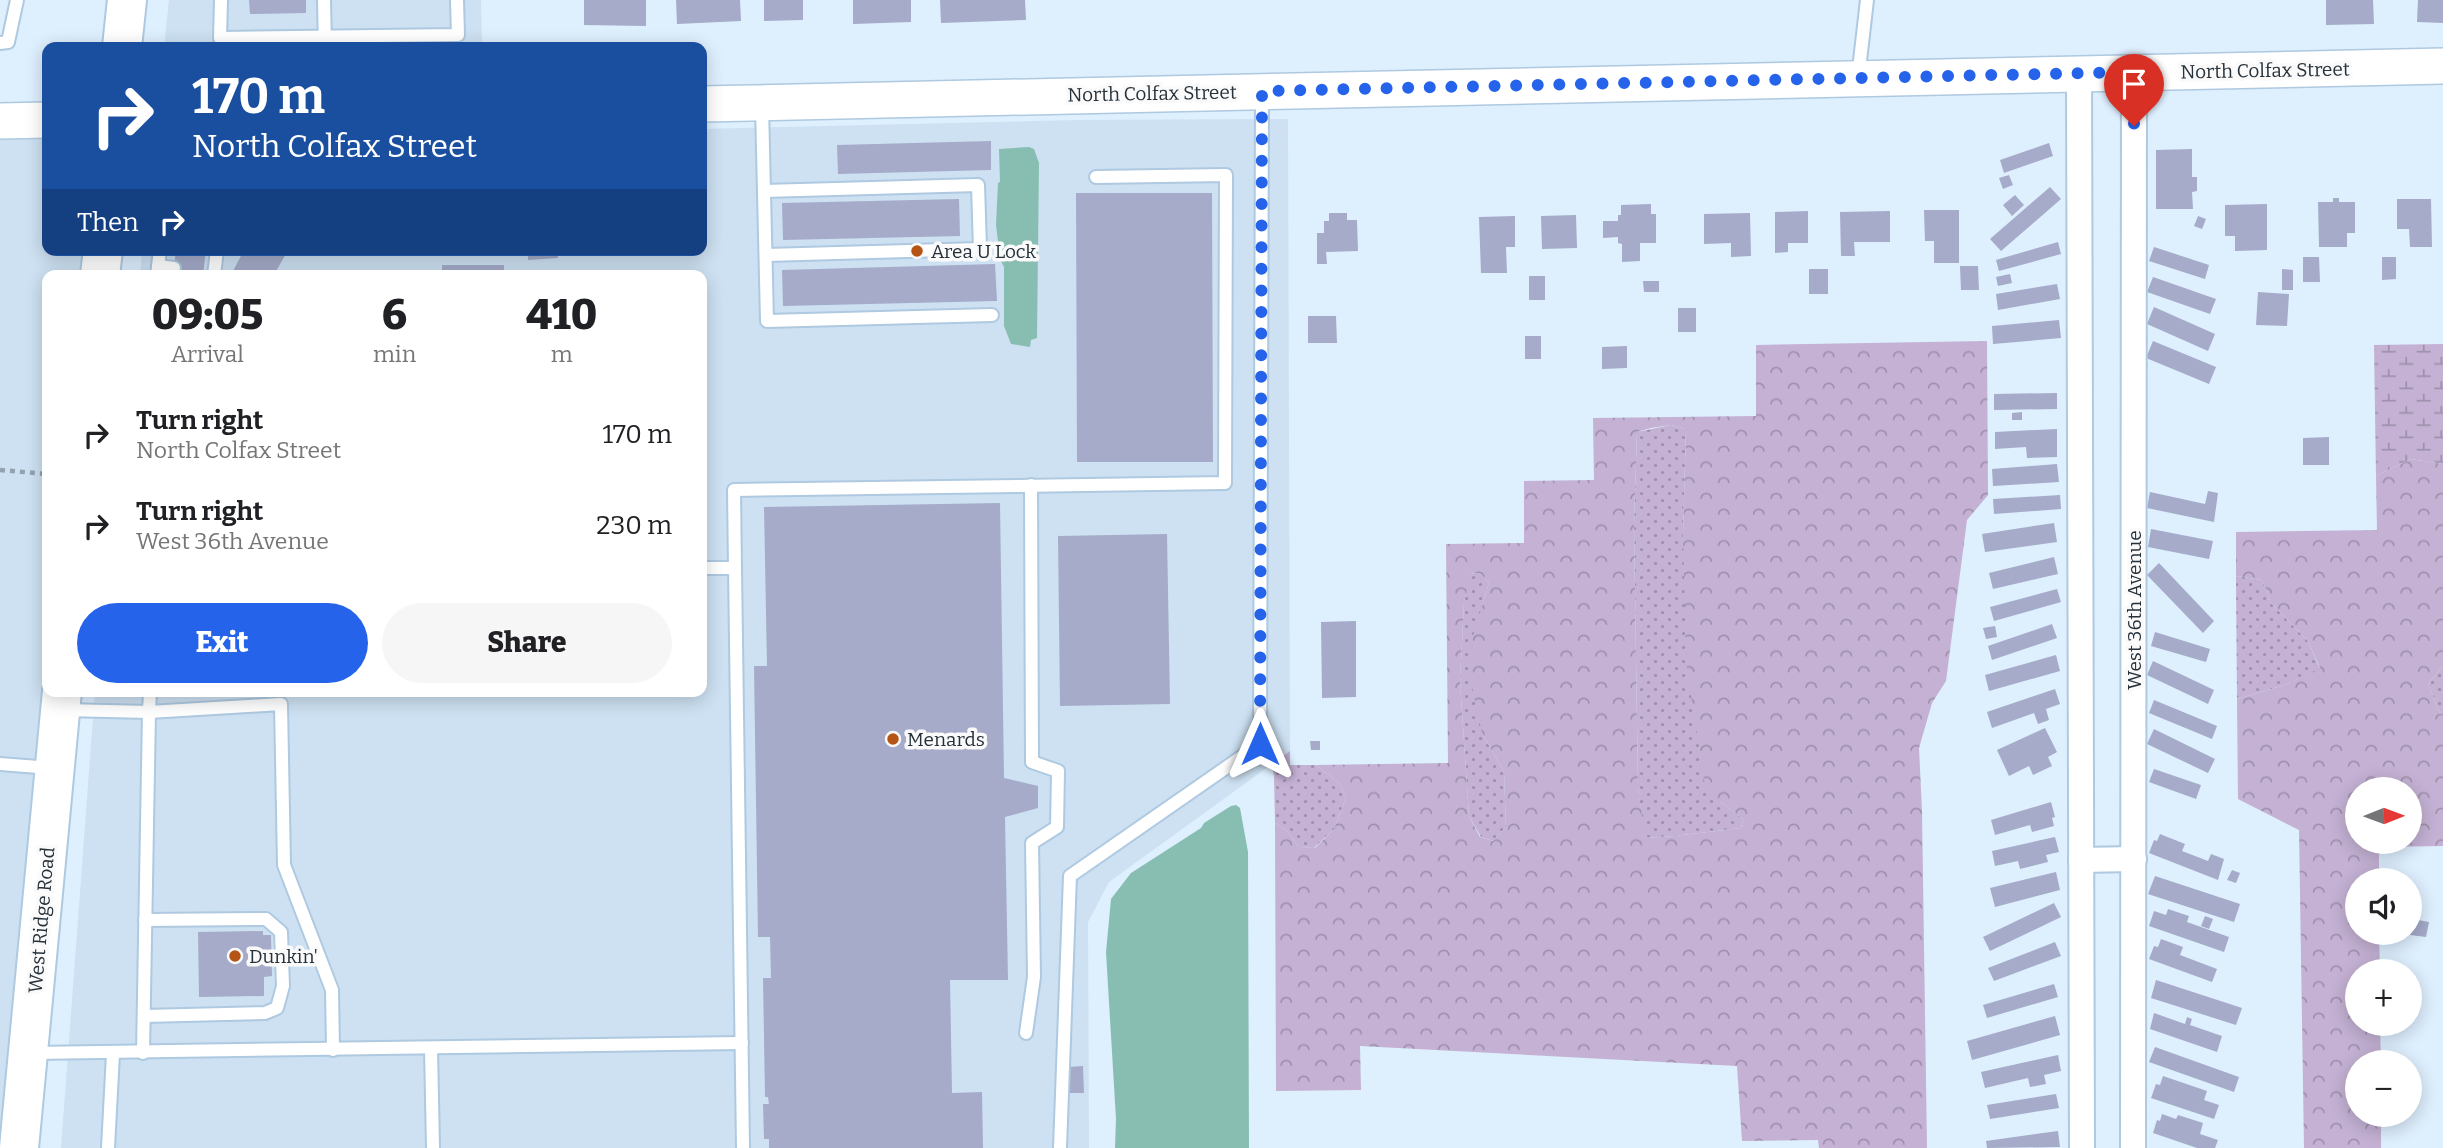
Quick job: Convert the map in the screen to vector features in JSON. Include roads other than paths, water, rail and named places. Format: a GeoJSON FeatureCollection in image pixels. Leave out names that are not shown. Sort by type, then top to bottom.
{"type":"FeatureCollection","features":[{"type":"Feature","properties":{"kind":"main road"},"geometry":{"type":"LineString","coordinates":[[123,42],[127,0]]}},
{"type":"Feature","properties":{"kind":"main road","name":"West Ridge Road"},"geometry":{"type":"LineString","coordinates":[[19,1148],[61,701]]}},
{"type":"Feature","properties":{"kind":"street","name":"North Colfax Street"},"geometry":{"type":"LineString","coordinates":[[707,104],[2443,66]]}},
{"type":"Feature","properties":{"kind":"street","name":"West 36th Avenue"},"geometry":{"type":"LineString","coordinates":[[2133,1148],[2134,72]]}},
{"type":"Feature","properties":{"kind":"street"},"geometry":{"type":"LineString","coordinates":[[2079,74],[2082,1148]]}},
{"type":"Feature","properties":{"kind":"street"},"geometry":{"type":"LineString","coordinates":[[0,121],[42,120]]}},
{"type":"Feature","properties":{"kind":"street"},"geometry":{"type":"LineString","coordinates":[[2081,860],[2134,859]]}},
{"type":"Feature","properties":{"kind":"lane"},"geometry":{"type":"LineString","coordinates":[[0,43],[8,42],[16,0]]}},
{"type":"Feature","properties":{"kind":"lane"},"geometry":{"type":"LineString","coordinates":[[221,0],[220,38],[325,42],[458,34],[457,0]]}},
{"type":"Feature","properties":{"kind":"lane"},"geometry":{"type":"LineString","coordinates":[[324,0],[325,42]]}},
{"type":"Feature","properties":{"kind":"lane"},"geometry":{"type":"LineString","coordinates":[[1857,78],[1867,0]]}},
{"type":"Feature","properties":{"kind":"lane"},"geometry":{"type":"LineString","coordinates":[[1060,1148],[1070,876],[1260,744],[1262,91]]}},
{"type":"Feature","properties":{"kind":"lane"},"geometry":{"type":"LineString","coordinates":[[762,102],[767,321],[992,316]]}},
{"type":"Feature","properties":{"kind":"lane"},"geometry":{"type":"LineString","coordinates":[[743,1148],[734,490],[1225,483],[1226,175],[1096,177]]}},
{"type":"Feature","properties":{"kind":"lane"},"geometry":{"type":"LineString","coordinates":[[764,191],[978,185],[980,249],[766,255]]}},
{"type":"Feature","properties":{"kind":"lane"},"geometry":{"type":"LineString","coordinates":[[163,270],[174,268]]}},
{"type":"Feature","properties":{"kind":"lane"},"geometry":{"type":"LineString","coordinates":[[1026,1033],[1034,977],[1032,843],[1057,827],[1058,771],[1032,762],[1031,485]]}},
{"type":"Feature","properties":{"kind":"lane"},"geometry":{"type":"LineString","coordinates":[[707,568],[735,568]]}},
{"type":"Feature","properties":{"kind":"lane"},"geometry":{"type":"LineString","coordinates":[[144,1053],[150,697]]}},
{"type":"Feature","properties":{"kind":"lane"},"geometry":{"type":"LineString","coordinates":[[61,701],[149,712],[281,697],[284,866],[332,990],[333,1050]]}},
{"type":"Feature","properties":{"kind":"lane"},"geometry":{"type":"LineString","coordinates":[[0,764],[55,768]]}},
{"type":"Feature","properties":{"kind":"lane"},"geometry":{"type":"LineString","coordinates":[[144,1016],[265,1013],[277,1008],[283,986],[281,932],[266,919],[145,920]]}},
{"type":"Feature","properties":{"kind":"lane"},"geometry":{"type":"LineString","coordinates":[[28,1053],[113,1054],[742,1042]]}},
{"type":"Feature","properties":{"kind":"lane"},"geometry":{"type":"LineString","coordinates":[[431,1048],[433,1148]]}},
{"type":"Feature","properties":{"kind":"lane"},"geometry":{"type":"LineString","coordinates":[[107,1148],[113,1054]]}},
{"type":"Feature","properties":{"kind":"place","name":"Area U Lock"},"geometry":{"type":"Point","coordinates":[917,251]}},
{"type":"Feature","properties":{"kind":"place","name":"Menards"},"geometry":{"type":"Point","coordinates":[893,739]}},
{"type":"Feature","properties":{"kind":"place","name":"Dunkin'"},"geometry":{"type":"Point","coordinates":[235,956]}}]}
